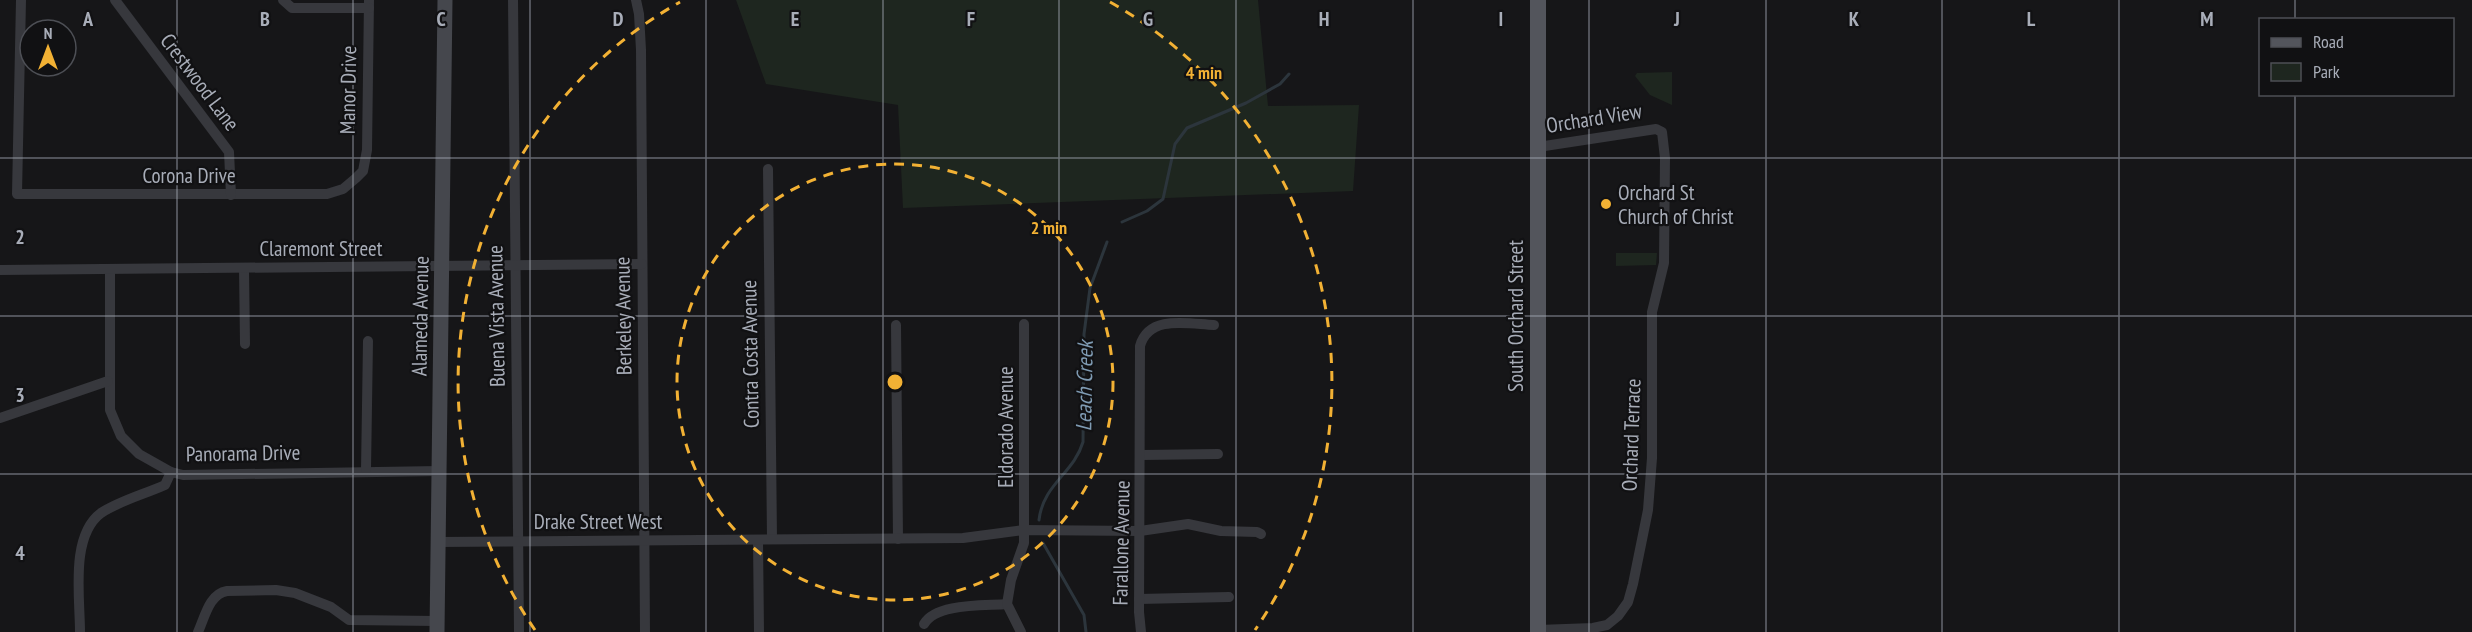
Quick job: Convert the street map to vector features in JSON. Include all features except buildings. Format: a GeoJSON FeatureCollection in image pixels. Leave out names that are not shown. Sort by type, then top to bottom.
{"type":"FeatureCollection","features":[{"type":"Feature","properties":{"kind":"main road","name":"South Orchard Street"},"geometry":{"type":"LineString","coordinates":[[1538,0],[1538,631]]}},
{"type":"Feature","properties":{"kind":"street","name":"Corona Drive"},"geometry":{"type":"LineString","coordinates":[[21,0],[17,194],[327,194],[343,189],[356,178]]}},
{"type":"Feature","properties":{"kind":"street","name":"Crestwood Lane"},"geometry":{"type":"LineString","coordinates":[[115,0],[229,152],[231,195]]}},
{"type":"Feature","properties":{"kind":"street"},"geometry":{"type":"LineString","coordinates":[[283,0],[292,8],[369,4]]}},
{"type":"Feature","properties":{"kind":"street","name":"Alameda Avenue"},"geometry":{"type":"LineString","coordinates":[[437,627],[445,0]]}},
{"type":"Feature","properties":{"kind":"street","name":"Buena Vista Avenue"},"geometry":{"type":"LineString","coordinates":[[513,0],[519,632]]}},
{"type":"Feature","properties":{"kind":"street","name":"Berkeley Avenue"},"geometry":{"type":"LineString","coordinates":[[636,0],[641,50],[645,632]]}},
{"type":"Feature","properties":{"kind":"street","name":"Manor Drive"},"geometry":{"type":"LineString","coordinates":[[356,178],[363,171],[367,150],[369,4]]}},
{"type":"Feature","properties":{"kind":"street","name":"Orchard View"},"geometry":{"type":"LineString","coordinates":[[1538,147],[1656,129]]}},
{"type":"Feature","properties":{"kind":"street","name":"Orchard Terrace"},"geometry":{"type":"LineString","coordinates":[[1538,631],[1607,625],[1618,616],[1628,602],[1633,584],[1648,510],[1652,458],[1652,312],[1664,273],[1664,136],[1656,129]]}},
{"type":"Feature","properties":{"kind":"street","name":"Contra Costa Avenue"},"geometry":{"type":"LineString","coordinates":[[768,169],[772,539]]}},
{"type":"Feature","properties":{"kind":"street","name":"Claremont Street"},"geometry":{"type":"LineString","coordinates":[[0,270],[442,268],[642,264]]}},
{"type":"Feature","properties":{"kind":"street"},"geometry":{"type":"LineString","coordinates":[[244,268],[244,344]]}},
{"type":"Feature","properties":{"kind":"street","name":"Panorama Drive"},"geometry":{"type":"LineString","coordinates":[[110,269],[108,381],[110,410],[122,436],[139,454],[171,472],[183,475],[366,470],[439,471]]}},
{"type":"Feature","properties":{"kind":"street","name":"Eldorado Avenue"},"geometry":{"type":"LineString","coordinates":[[1007,604],[1011,580],[1023,552],[1024,324]]}},
{"type":"Feature","properties":{"kind":"street","name":"Farallone Avenue"},"geometry":{"type":"LineString","coordinates":[[1141,632],[1139,599],[1142,455],[1140,346],[1145,336],[1162,324],[1214,325]]}},
{"type":"Feature","properties":{"kind":"street"},"geometry":{"type":"LineString","coordinates":[[896,325],[898,539]]}},
{"type":"Feature","properties":{"kind":"street"},"geometry":{"type":"LineString","coordinates":[[366,470],[368,341]]}},
{"type":"Feature","properties":{"kind":"street"},"geometry":{"type":"LineString","coordinates":[[0,418],[108,381]]}},
{"type":"Feature","properties":{"kind":"street","name":"Farallone Avenue"},"geometry":{"type":"LineString","coordinates":[[1142,455],[1218,454]]}},
{"type":"Feature","properties":{"kind":"street"},"geometry":{"type":"LineString","coordinates":[[80,632],[80,553],[87,529],[94,519],[108,509],[165,485],[171,472]]}},
{"type":"Feature","properties":{"kind":"street"},"geometry":{"type":"LineString","coordinates":[[772,539],[963,538],[1024,530],[1140,531],[1188,524],[1205,529],[1257,531],[1260,534]]}},
{"type":"Feature","properties":{"kind":"street","name":"Drake Street West"},"geometry":{"type":"LineString","coordinates":[[438,542],[772,539]]}},
{"type":"Feature","properties":{"kind":"street"},"geometry":{"type":"LineString","coordinates":[[758,540],[759,632]]}},
{"type":"Feature","properties":{"kind":"street"},"geometry":{"type":"LineString","coordinates":[[198,632],[214,598],[219,592],[226,591],[295,592],[332,606],[349,620],[437,627]]}},
{"type":"Feature","properties":{"kind":"street"},"geometry":{"type":"LineString","coordinates":[[1139,599],[1230,597]]}},
{"type":"Feature","properties":{"kind":"street"},"geometry":{"type":"LineString","coordinates":[[924,624],[929,616],[942,609],[1007,604],[1021,632]]}},
{"type":"Feature","properties":{"kind":"green space"},"geometry":{"type":"Polygon","coordinates":[[[736,0],[1258,0],[1268,106],[1359,105],[1353,191],[903,208],[898,105],[766,84],[736,0]]]}},
{"type":"Feature","properties":{"kind":"green space"},"geometry":{"type":"Polygon","coordinates":[[[1672,72],[1672,105],[1650,95],[1635,76],[1637,73],[1672,72]]]}},
{"type":"Feature","properties":{"kind":"green space"},"geometry":{"type":"Polygon","coordinates":[[[1616,253],[1657,253],[1656,265],[1616,266],[1616,253]]]}},
{"type":"Feature","properties":{"kind":"waterway","name":"Leach Creek"},"geometry":{"type":"LineString","coordinates":[[1122,222],[1147,211],[1163,199],[1175,144],[1187,128],[1246,103],[1280,84],[1289,74]]}},
{"type":"Feature","properties":{"kind":"waterway","name":"Leach Creek"},"geometry":{"type":"LineString","coordinates":[[1039,520],[1046,497],[1073,462],[1083,442],[1084,334],[1090,288],[1107,242]]}},
{"type":"Feature","properties":{"kind":"waterway","name":"Leach Creek"},"geometry":{"type":"LineString","coordinates":[[1043,543],[1084,615],[1086,632]]}},
{"type":"Feature","properties":{"kind":"place","name":"Orchard St Church of Christ"},"geometry":{"type":"Point","coordinates":[1606,204]}}]}
